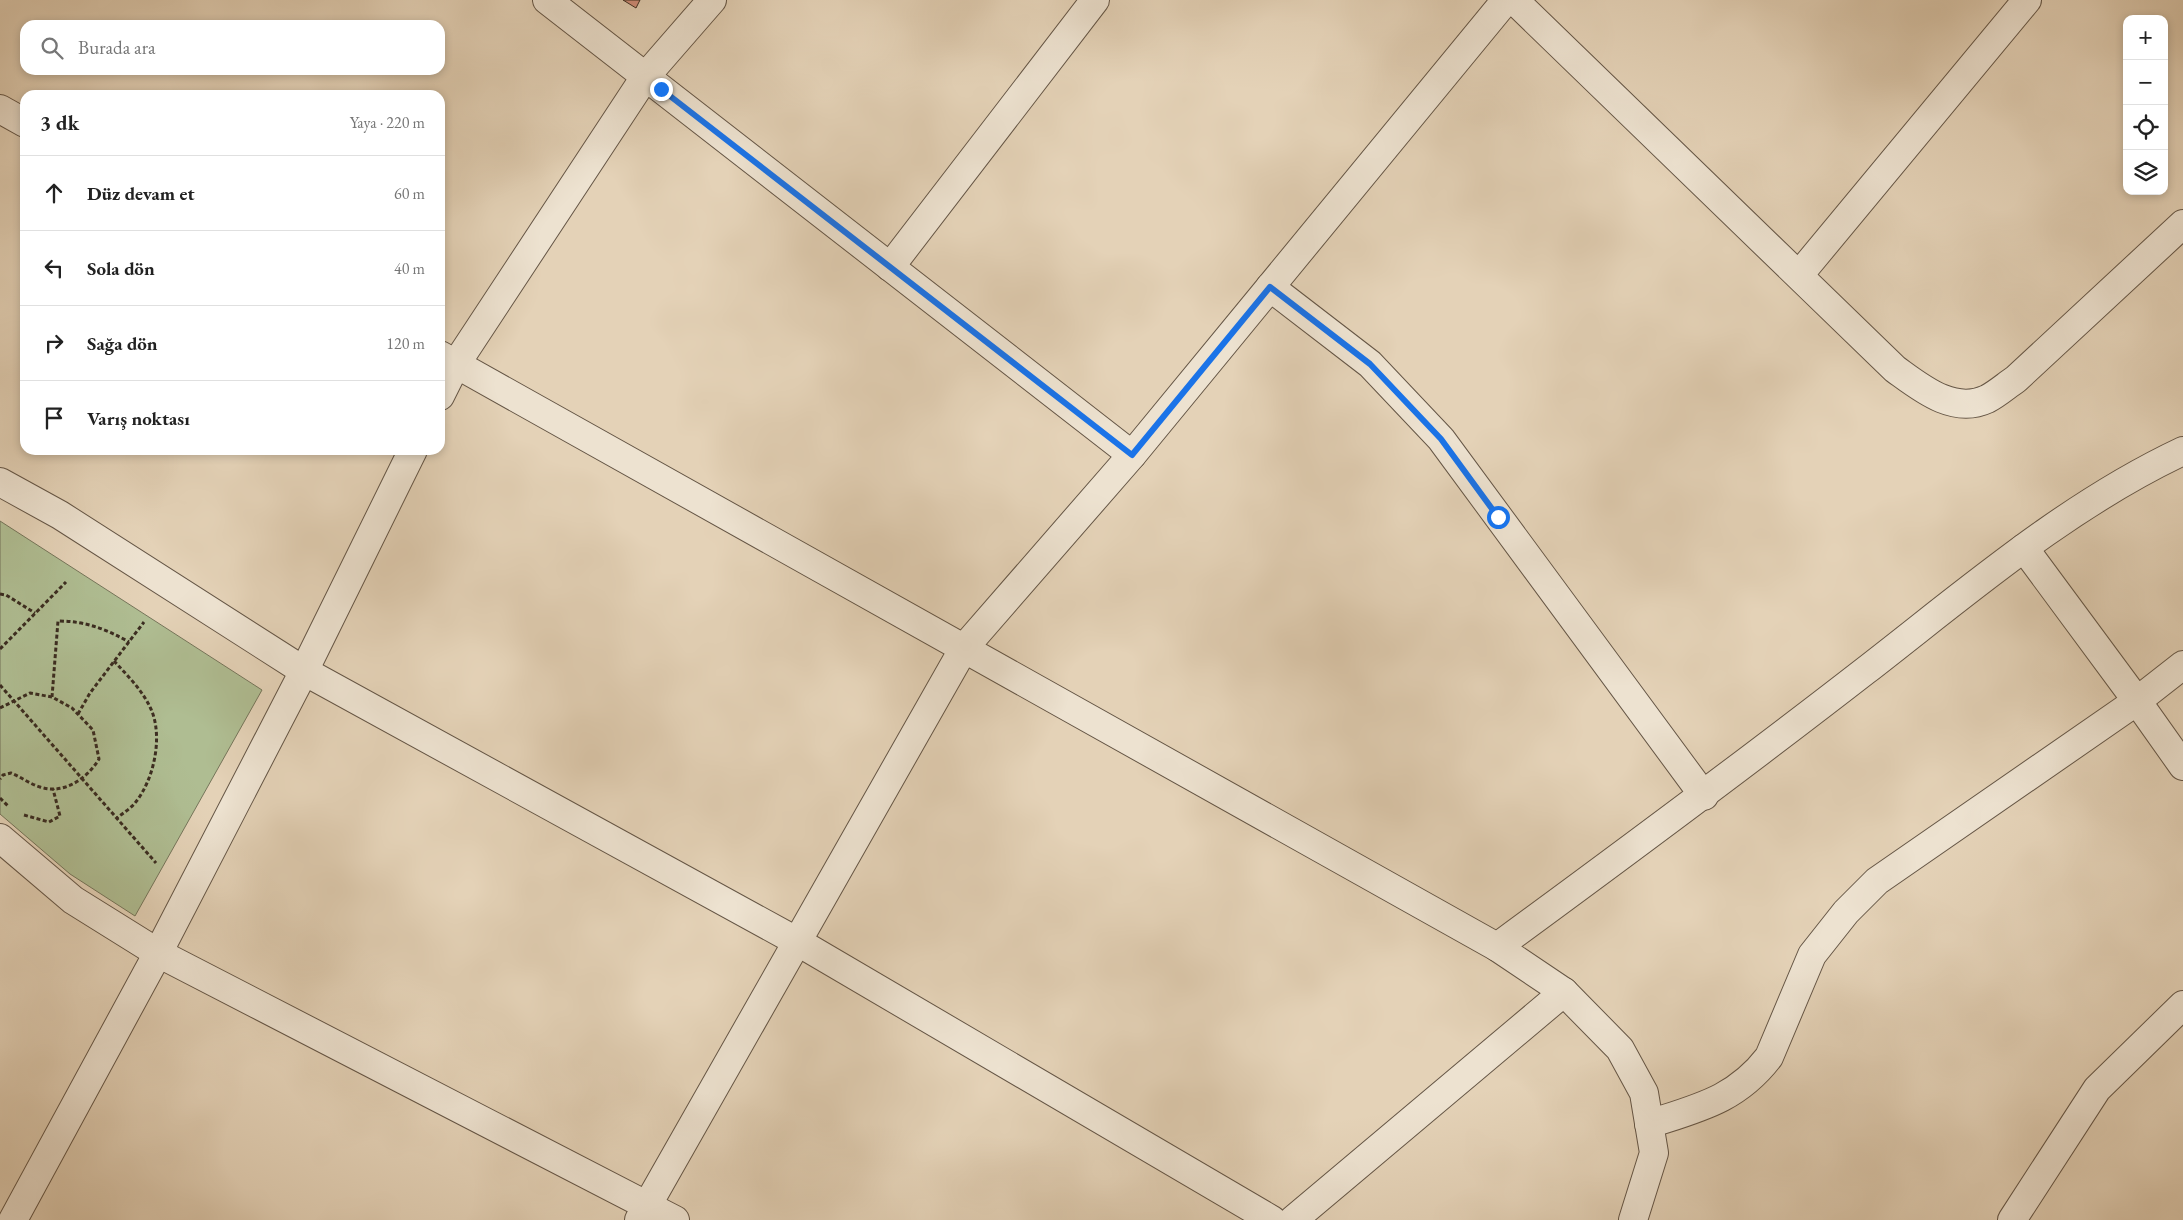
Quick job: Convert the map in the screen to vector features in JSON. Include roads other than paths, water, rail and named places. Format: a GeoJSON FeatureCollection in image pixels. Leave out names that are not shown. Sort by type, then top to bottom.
{"type":"FeatureCollection","features":[{"type":"Feature","properties":{"kind":"street"},"geometry":{"type":"LineString","coordinates":[[547,0],[1132,455]]}},
{"type":"Feature","properties":{"kind":"street"},"geometry":{"type":"LineString","coordinates":[[445,374],[448,360],[646,77],[712,0]]}},
{"type":"Feature","properties":{"kind":"street"},"geometry":{"type":"LineString","coordinates":[[890,267],[1095,0]]}},
{"type":"Feature","properties":{"kind":"street"},"geometry":{"type":"LineString","coordinates":[[643,1212],[964,648],[1132,455],[1506,0]]}},
{"type":"Feature","properties":{"kind":"street"},"geometry":{"type":"LineString","coordinates":[[1514,0],[1895,368],[1930,395],[1960,404],[1986,400],[2016,379],[2181,229]]}},
{"type":"Feature","properties":{"kind":"street"},"geometry":{"type":"LineString","coordinates":[[1799,275],[2027,0]]}},
{"type":"Feature","properties":{"kind":"street"},"geometry":{"type":"LineString","coordinates":[[0,109],[20,120]]}},
{"type":"Feature","properties":{"kind":"street"},"geometry":{"type":"LineString","coordinates":[[1270,287],[1370,364],[1441,439],[1704,796]]}},
{"type":"Feature","properties":{"kind":"street"},"geometry":{"type":"LineString","coordinates":[[448,360],[1497,947],[1564,992],[1620,1049],[1644,1093],[1654,1153],[1633,1220]]}},
{"type":"Feature","properties":{"kind":"street"},"geometry":{"type":"LineString","coordinates":[[1497,947],[1704,796],[2050,529],[2139,472],[2183,451]]}},
{"type":"Feature","properties":{"kind":"street"},"geometry":{"type":"LineString","coordinates":[[21,1217],[304,671],[411,455]]}},
{"type":"Feature","properties":{"kind":"street"},"geometry":{"type":"LineString","coordinates":[[0,482],[60,515],[304,671],[798,942],[1272,1220]]}},
{"type":"Feature","properties":{"kind":"street"},"geometry":{"type":"LineString","coordinates":[[2024,548],[2137,700],[2183,766]]}},
{"type":"Feature","properties":{"kind":"street"},"geometry":{"type":"LineString","coordinates":[[1649,1124],[1719,1100],[1734,1092],[1759,1070],[1769,1057],[1812,955],[1846,912],[1877,881],[2137,700],[2183,665]]}},
{"type":"Feature","properties":{"kind":"street"},"geometry":{"type":"LineString","coordinates":[[0,838],[73,900],[158,953],[643,1212],[674,1220]]}},
{"type":"Feature","properties":{"kind":"street"},"geometry":{"type":"LineString","coordinates":[[1293,1220],[1564,992]]}},
{"type":"Feature","properties":{"kind":"street"},"geometry":{"type":"LineString","coordinates":[[2012,1220],[2097,1089],[2183,1005]]}}]}
